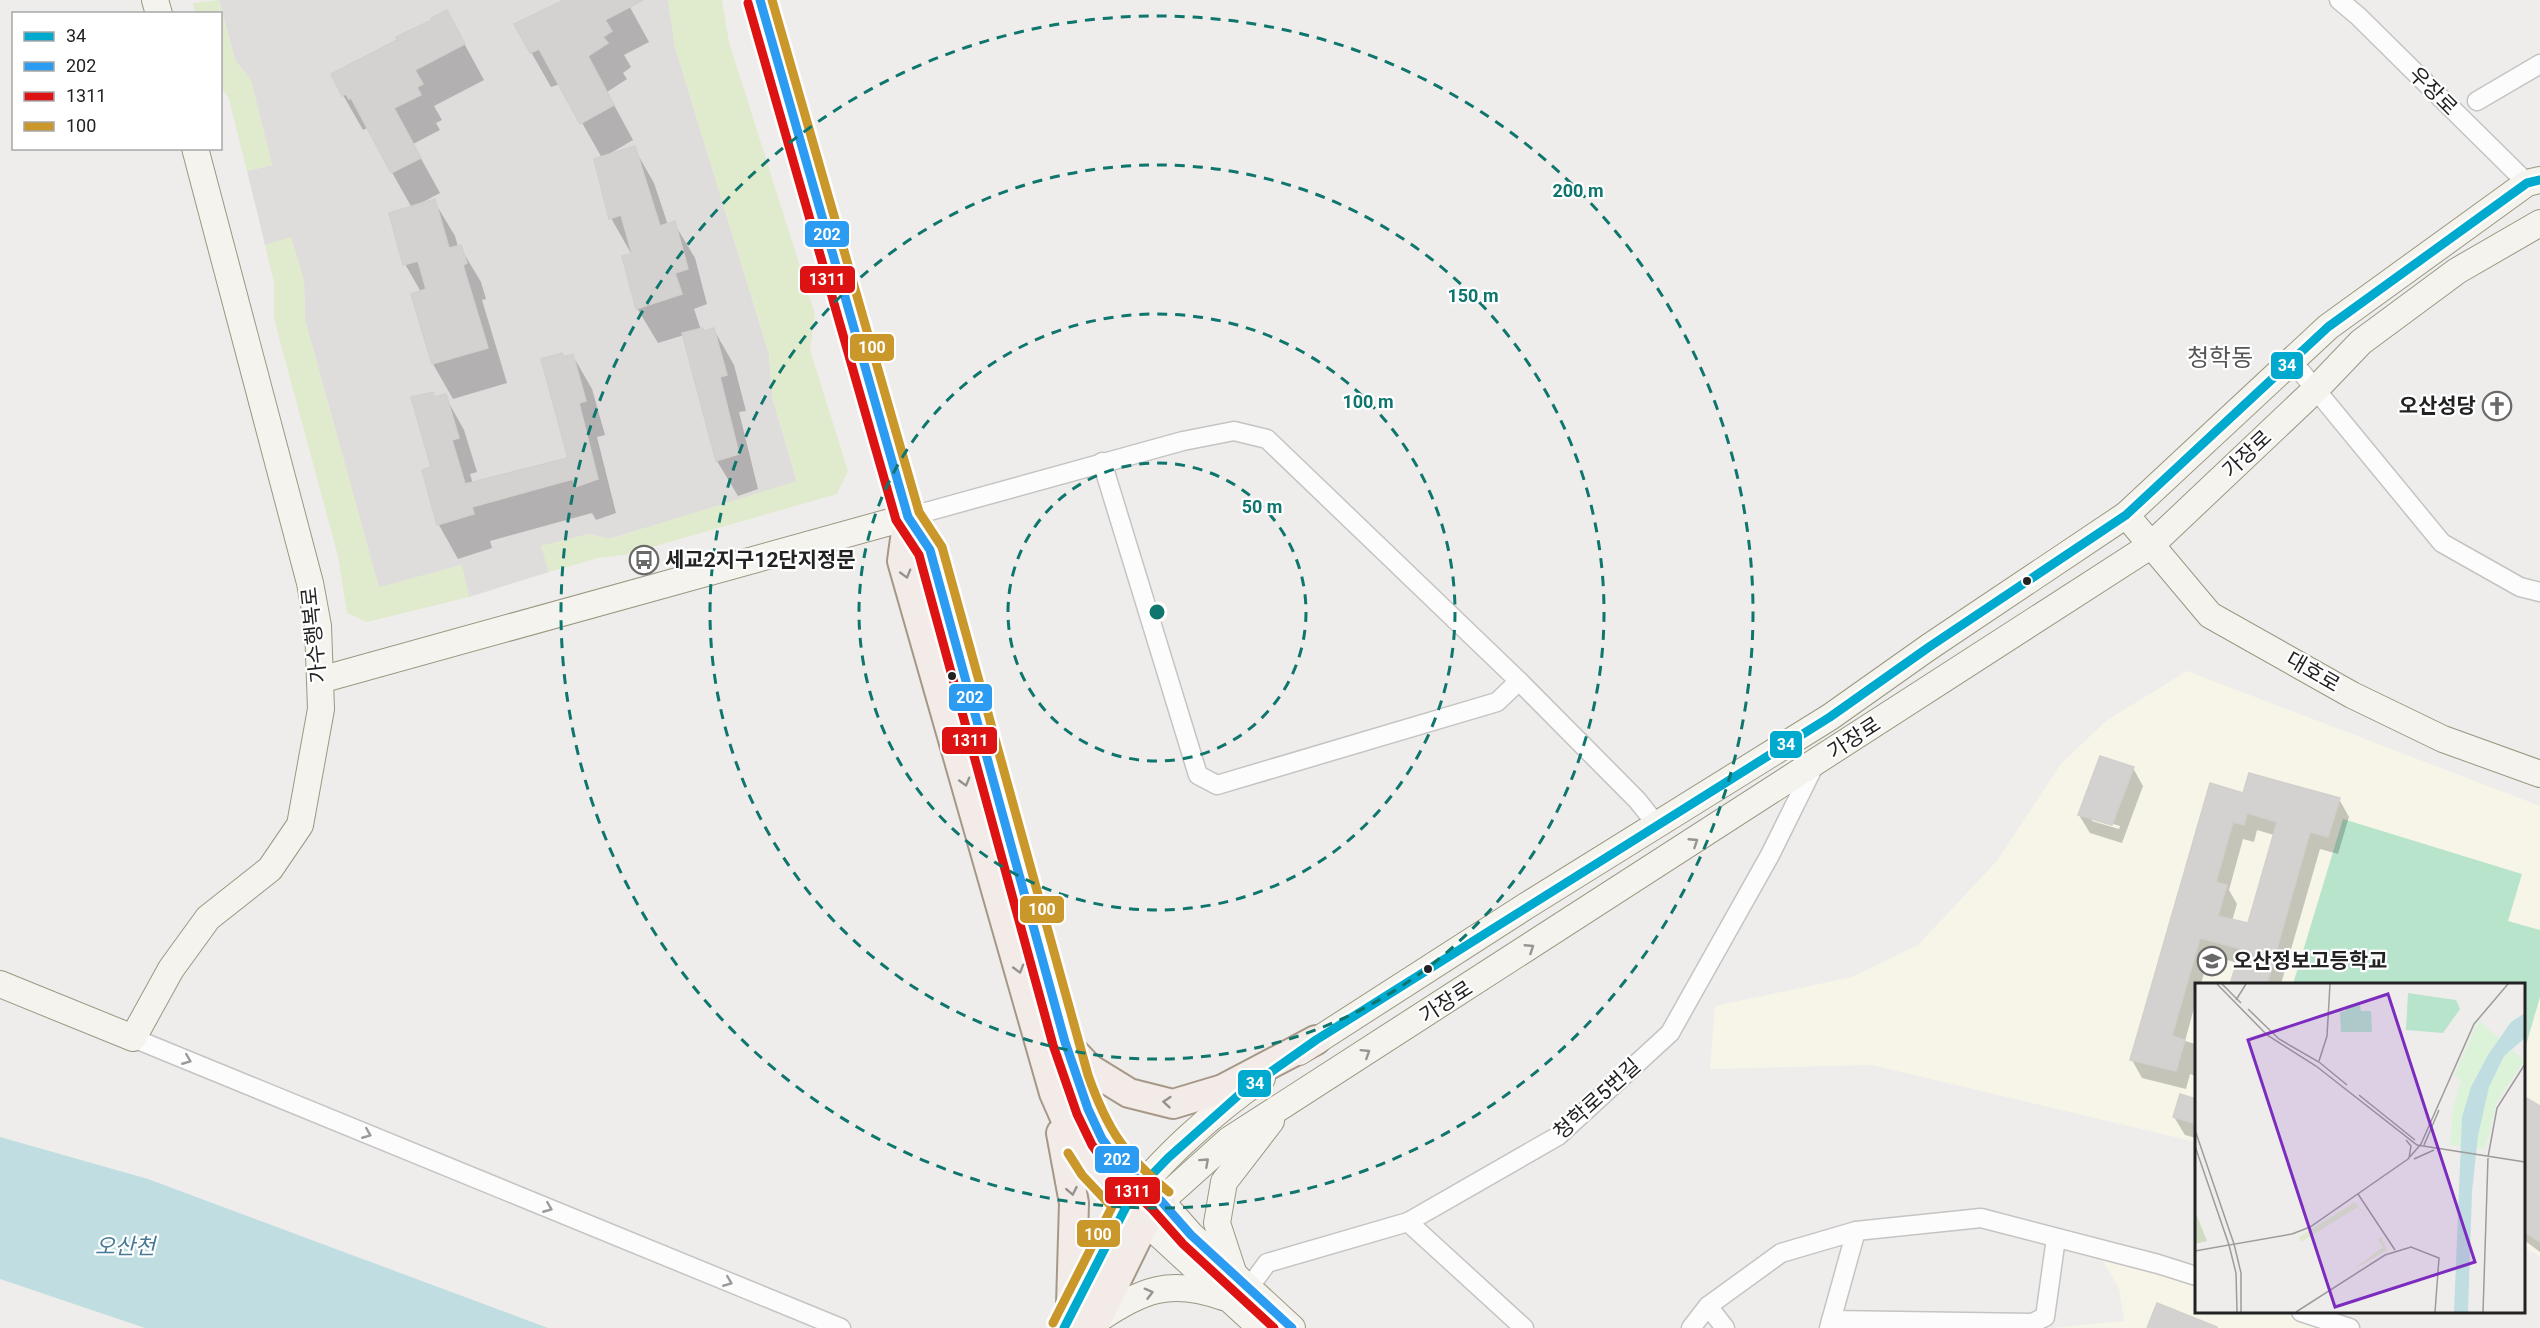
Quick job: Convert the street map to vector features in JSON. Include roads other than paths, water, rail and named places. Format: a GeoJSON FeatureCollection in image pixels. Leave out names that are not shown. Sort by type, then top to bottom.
{"type":"FeatureCollection","features":[{"type":"Feature","properties":{"kind":"main road"},"geometry":{"type":"LineString","coordinates":[[760,0],[908,517],[930,550],[1065,1042],[1088,1109],[1102,1138],[1144,1203]]}},
{"type":"Feature","properties":{"kind":"main road","name":"가수행복로"},"geometry":{"type":"LineString","coordinates":[[133,1038],[171,969],[208,918],[270,869],[300,825],[321,709],[318,626],[310,583],[196,150]]}},
{"type":"Feature","properties":{"kind":"main road","name":"가장로"},"geometry":{"type":"LineString","coordinates":[[1144,1203],[1168,1158],[1241,1093],[1316,1040],[1830,717],[1929,647],[2126,515],[2328,327],[2534,182]]}},
{"type":"Feature","properties":{"kind":"main road","name":"가장로"},"geometry":{"type":"LineString","coordinates":[[1144,1203],[1229,1140],[2150,546],[2316,389],[2361,342],[2457,271],[2540,223]]}},
{"type":"Feature","properties":{"kind":"main road","name":"대호로"},"geometry":{"type":"LineString","coordinates":[[2126,515],[2210,615],[2352,695],[2444,739],[2540,774]]}},
{"type":"Feature","properties":{"kind":"main road"},"geometry":{"type":"LineString","coordinates":[[320,680],[908,517]]}},
{"type":"Feature","properties":{"kind":"main road"},"geometry":{"type":"LineString","coordinates":[[908,517],[902,561],[1054,1093],[1074,1203],[1073,1282],[1081,1322]]}},
{"type":"Feature","properties":{"kind":"main road"},"geometry":{"type":"LineString","coordinates":[[0,984],[133,1038]]}},
{"type":"Feature","properties":{"kind":"main road"},"geometry":{"type":"LineString","coordinates":[[1065,1042],[1090,1069],[1129,1094],[1173,1104],[1223,1089],[1316,1040]]}},
{"type":"Feature","properties":{"kind":"main road"},"geometry":{"type":"LineString","coordinates":[[1261,1328],[1237,1288],[1217,1223],[1224,1182],[1270,1122],[1308,1089]]}},
{"type":"Feature","properties":{"kind":"main road"},"geometry":{"type":"LineString","coordinates":[[1054,1093],[1080,1152],[1091,1168],[1144,1203],[1237,1288],[1292,1328]]}},
{"type":"Feature","properties":{"kind":"main road"},"geometry":{"type":"LineString","coordinates":[[1081,1322],[1144,1203]]}},
{"type":"Feature","properties":{"kind":"main road"},"geometry":{"type":"LineString","coordinates":[[1081,1322],[1131,1298],[1175,1286],[1237,1288]]}},
{"type":"Feature","properties":{"kind":"street","name":"우장로"},"geometry":{"type":"LineString","coordinates":[[2349,2],[2534,182]]}},
{"type":"Feature","properties":{"kind":"street"},"geometry":{"type":"LineString","coordinates":[[2477,101],[2540,64]]}},
{"type":"Feature","properties":{"kind":"street"},"geometry":{"type":"LineString","coordinates":[[2293,362],[2442,543],[2520,587],[2540,592]]}},
{"type":"Feature","properties":{"kind":"street"},"geometry":{"type":"LineString","coordinates":[[908,517],[1102,462],[1234,430],[1267,439],[1519,681],[1637,800],[1657,825]]}},
{"type":"Feature","properties":{"kind":"street"},"geometry":{"type":"LineString","coordinates":[[1102,462],[1198,775],[1217,785],[1497,702],[1519,681]]}},
{"type":"Feature","properties":{"kind":"street","name":"청학로5번길"},"geometry":{"type":"LineString","coordinates":[[1237,1288],[1267,1263],[1408,1222],[1558,1136],[1670,1033],[1770,855],[1816,762]]}},
{"type":"Feature","properties":{"kind":"street"},"geometry":{"type":"LineString","coordinates":[[133,1038],[841,1328]]}},
{"type":"Feature","properties":{"kind":"street"},"geometry":{"type":"LineString","coordinates":[[1691,1328],[1708,1306],[1781,1253],[1856,1231],[1981,1218],[2195,1276]]}},
{"type":"Feature","properties":{"kind":"street"},"geometry":{"type":"LineString","coordinates":[[1408,1222],[1524,1328]]}},
{"type":"Feature","properties":{"kind":"street"},"geometry":{"type":"LineString","coordinates":[[1856,1231],[1830,1324],[2032,1323],[2045,1317],[2056,1238]]}},
{"type":"Feature","properties":{"kind":"street"},"geometry":{"type":"LineString","coordinates":[[1708,1306],[1725,1328]]}},
{"type":"Feature","properties":{"kind":"street"},"geometry":{"type":"LineString","coordinates":[[2307,1313],[2350,1328]]}},
{"type":"Feature","properties":{"kind":"water","name":"오산천"},"geometry":{"type":"Polygon","coordinates":[[[0,1137],[148,1179],[548,1328],[145,1328],[0,1279],[0,1137]]]}},
{"type":"Feature","properties":{"kind":"place","name":"오산성당"},"geometry":{"type":"Point","coordinates":[2497,406]}},
{"type":"Feature","properties":{"kind":"place","name":"세교2지구12단지정문"},"geometry":{"type":"Point","coordinates":[644,560]}},
{"type":"Feature","properties":{"kind":"place","name":"오산정보고등학교"},"geometry":{"type":"Point","coordinates":[2212,961]}},
{"type":"Feature","properties":{"kind":"district","name":"청학동"},"geometry":{"type":"Point","coordinates":[2220,358]}}]}
